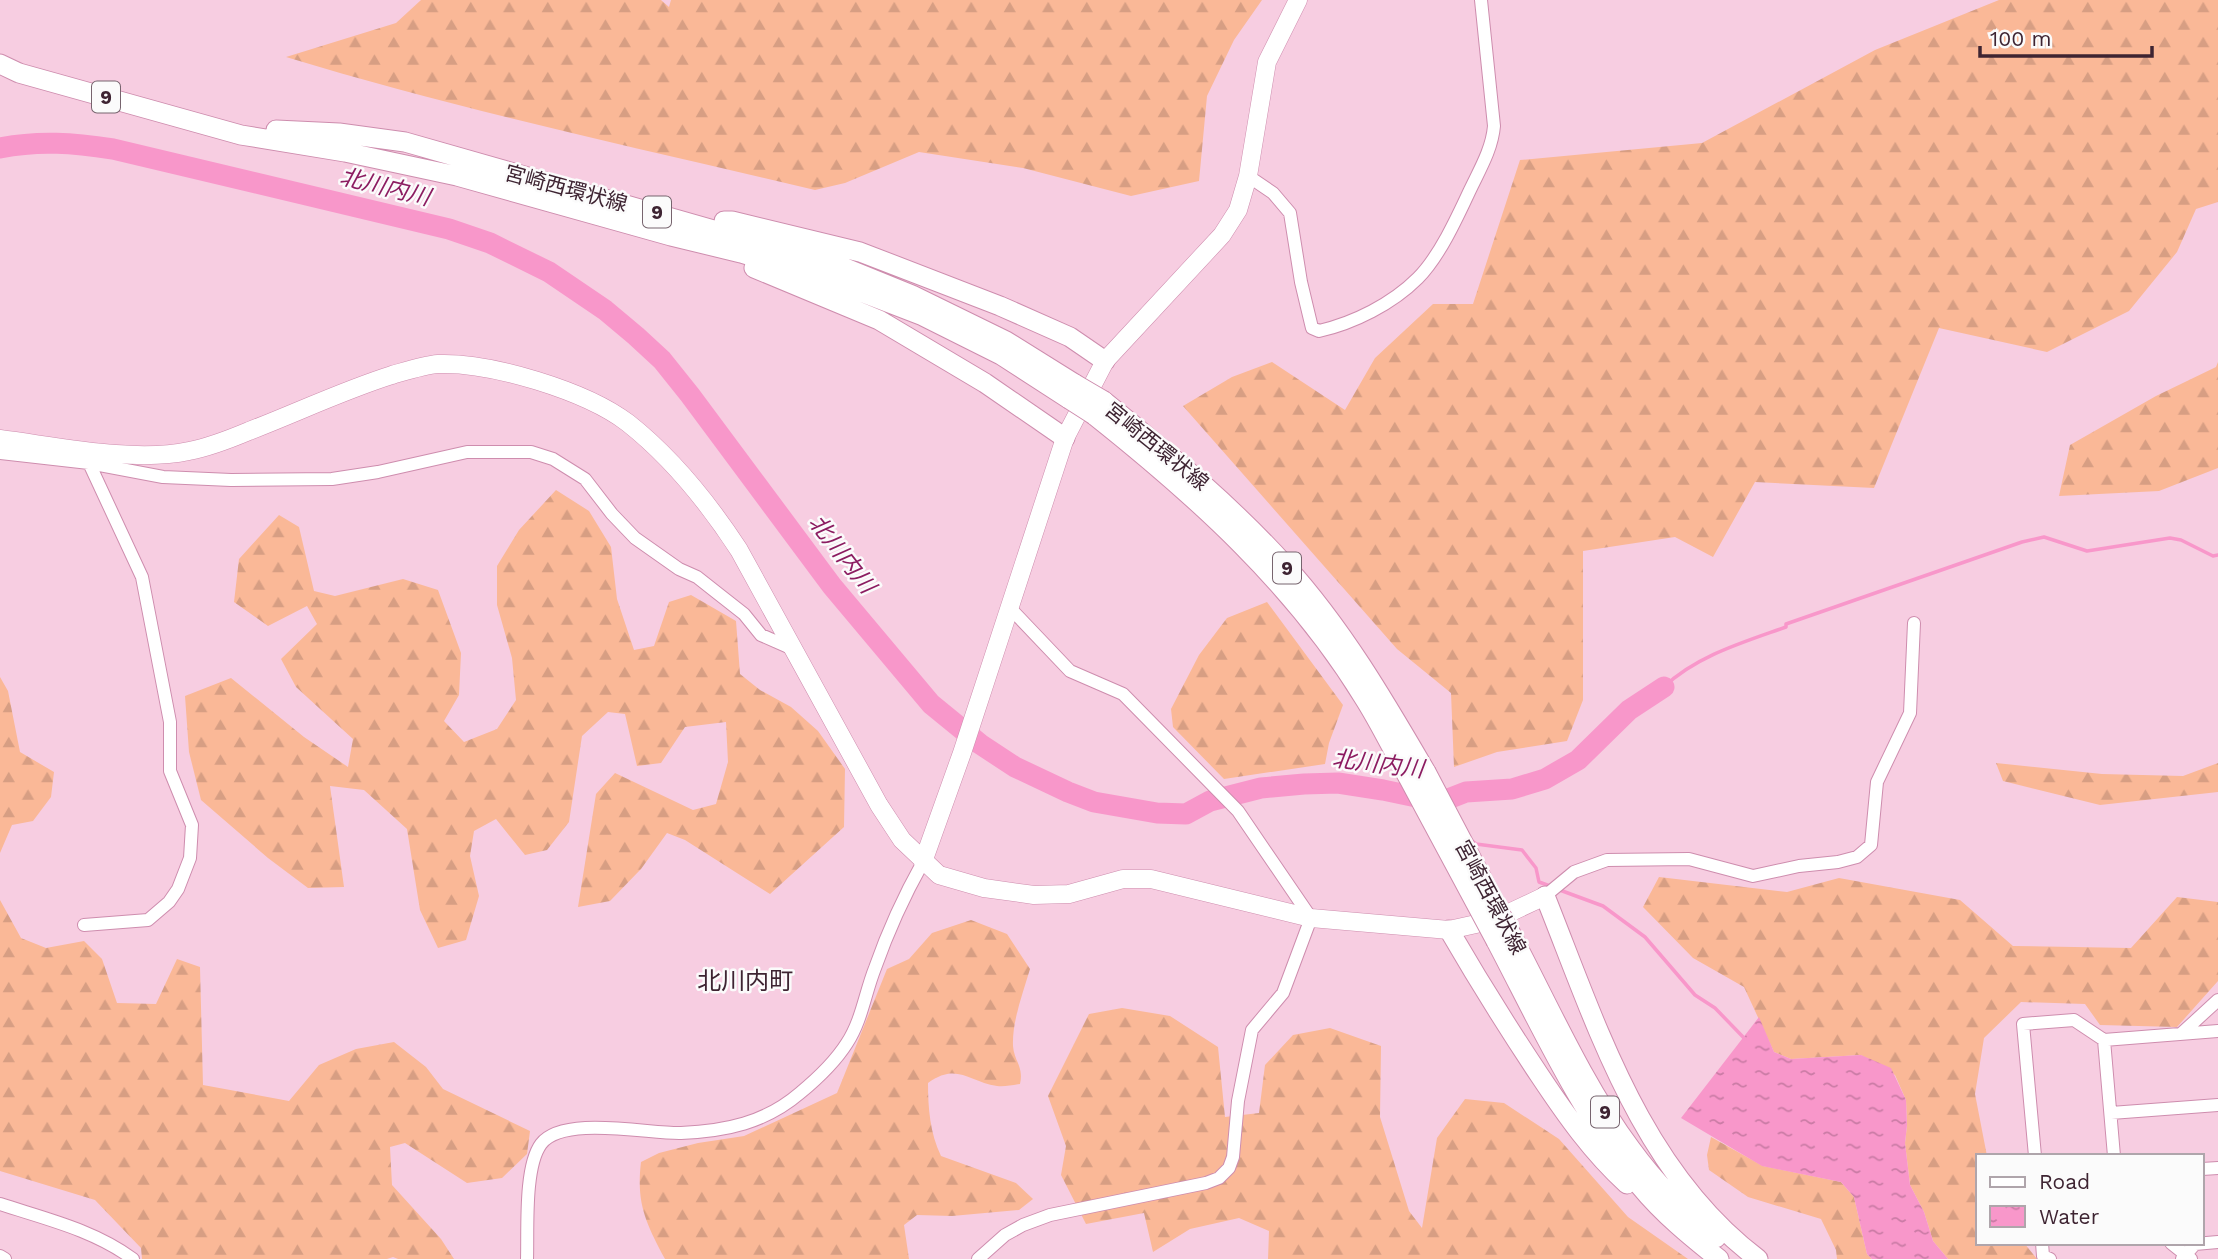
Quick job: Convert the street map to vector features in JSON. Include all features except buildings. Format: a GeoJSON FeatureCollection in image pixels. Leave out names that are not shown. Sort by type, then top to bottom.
{"type":"FeatureCollection","features":[{"type":"Feature","properties":{"kind":"main road","name":"宮崎西環状線"},"geometry":{"type":"LineString","coordinates":[[0,64],[19,73],[241,135],[345,152],[457,176],[827,279],[923,316],[1072,391]]}},
{"type":"Feature","properties":{"kind":"main road","name":"宮崎西環状線"},"geometry":{"type":"LineString","coordinates":[[212,126],[339,133],[405,142],[843,267],[912,295],[1006,341],[1216,494],[1286,566],[1335,627],[1378,690],[1417,774],[1504,938],[1603,1107],[1631,1149],[1658,1184],[1695,1221],[1741,1259]]}},
{"type":"Feature","properties":{"kind":"main road"},"geometry":{"type":"LineString","coordinates":[[691,222],[732,220],[860,252],[1000,306],[1070,337],[1105,361]]}},
{"type":"Feature","properties":{"kind":"main road"},"geometry":{"type":"LineString","coordinates":[[741,253],[755,269],[879,320],[985,383],[1065,438]]}},
{"type":"Feature","properties":{"kind":"main road"},"geometry":{"type":"LineString","coordinates":[[1545,896],[1611,1061],[1643,1126],[1677,1179],[1697,1203],[1731,1239],[1758,1259]]}},
{"type":"Feature","properties":{"kind":"main road"},"geometry":{"type":"LineString","coordinates":[[1449,930],[1499,1015],[1576,1129],[1627,1184],[1641,1188]]}},
{"type":"Feature","properties":{"kind":"main road","name":"宮崎西環状線"},"geometry":{"type":"LineString","coordinates":[[1504,938],[1575,1091],[1604,1139],[1641,1188],[1682,1229],[1719,1259]]}},
{"type":"Feature","properties":{"kind":"street"},"geometry":{"type":"LineString","coordinates":[[527,1259],[529,1185],[538,1150],[546,1139],[577,1128],[595,1126],[681,1133],[752,1122],[778,1110],[831,1064],[847,1044],[859,1021],[874,970],[903,896],[923,862],[962,753],[1065,438],[1105,361],[1222,235],[1238,210],[1248,176],[1267,62],[1298,0]]}},
{"type":"Feature","properties":{"kind":"street"},"geometry":{"type":"LineString","coordinates":[[1248,176],[1273,193],[1290,213],[1301,282],[1312,328],[1319,331],[1334,328],[1395,298],[1419,277],[1434,256],[1460,212],[1493,142],[1494,125],[1481,0]]}},
{"type":"Feature","properties":{"kind":"street"},"geometry":{"type":"LineString","coordinates":[[0,439],[127,455],[188,452],[391,376],[437,364],[491,368],[596,403],[627,423],[675,467],[726,528],[879,805],[902,840],[939,875],[984,888],[1022,894],[1069,894],[1123,879],[1152,880],[1311,918],[1449,930],[1494,920],[1545,896],[1574,872],[1607,860],[1689,859],[1753,876],[1857,857],[1871,845],[1877,782],[1910,713],[1914,622]]}},
{"type":"Feature","properties":{"kind":"street"},"geometry":{"type":"LineString","coordinates":[[0,453],[89,463],[163,477],[231,480],[332,479],[378,472],[467,452],[531,452],[553,459],[585,479],[635,538],[679,569],[697,577],[744,614],[761,635],[793,649]]}},
{"type":"Feature","properties":{"kind":"street"},"geometry":{"type":"LineString","coordinates":[[84,925],[148,920],[169,902],[178,889],[190,858],[192,825],[170,771],[170,722],[142,577],[89,463]]}},
{"type":"Feature","properties":{"kind":"street"},"geometry":{"type":"LineString","coordinates":[[1010,608],[1070,671],[1123,694],[1238,811],[1311,918]]}},
{"type":"Feature","properties":{"kind":"street"},"geometry":{"type":"LineString","coordinates":[[978,1259],[1005,1235],[1050,1215],[1206,1183],[1219,1178],[1229,1168],[1233,1157],[1238,1101],[1252,1030],[1283,993],[1311,918]]}},
{"type":"Feature","properties":{"kind":"street"},"geometry":{"type":"LineString","coordinates":[[2182,1033],[2218,1000]]}},
{"type":"Feature","properties":{"kind":"street"},"geometry":{"type":"LineString","coordinates":[[2035,1154],[2023,1024],[2074,1020],[2104,1040],[2218,1031]]}},
{"type":"Feature","properties":{"kind":"street"},"geometry":{"type":"LineString","coordinates":[[2104,1040],[2114,1154]]}},
{"type":"Feature","properties":{"kind":"street"},"geometry":{"type":"LineString","coordinates":[[2110,1113],[2218,1105]]}},
{"type":"Feature","properties":{"kind":"street"},"geometry":{"type":"LineString","coordinates":[[0,1204],[81,1230],[114,1245],[133,1259]]}},
{"type":"Feature","properties":{"kind":"street"},"geometry":{"type":"LineString","coordinates":[[2042,1245],[2043,1256],[2050,1259]]}},
{"type":"Feature","properties":{"kind":"street"},"geometry":{"type":"LineString","coordinates":[[2173,1245],[2186,1257]]}},
{"type":"Feature","properties":{"kind":"street"},"geometry":{"type":"LineString","coordinates":[[0,1256],[5,1259]]}},
{"type":"Feature","properties":{"kind":"green space"},"geometry":{"type":"Polygon","coordinates":[[[421,0],[661,0],[669,7],[671,0],[1262,0],[1234,40],[1207,96],[1199,181],[1131,196],[1023,168],[919,152],[845,183],[815,190],[483,111],[286,57],[396,23],[421,0]]]}},
{"type":"Feature","properties":{"kind":"green space"},"geometry":{"type":"Polygon","coordinates":[[[1999,0],[2218,0],[2218,202],[2196,209],[2177,252],[2129,311],[2047,352],[1939,328],[1874,488],[1755,482],[1713,557],[1675,537],[1583,551],[1583,700],[1567,741],[1497,752],[1454,767],[1451,693],[1397,649],[1183,406],[1232,377],[1272,362],[1345,410],[1375,358],[1433,304],[1473,304],[1520,160],[1702,143],[1875,50],[1999,0]]]}},
{"type":"Feature","properties":{"kind":"green space"},"geometry":{"type":"Polygon","coordinates":[[[2218,362],[2218,468],[2159,491],[2059,496],[2070,445],[2156,396],[2216,367],[2218,362]]]}},
{"type":"Feature","properties":{"kind":"green space"},"geometry":{"type":"Polygon","coordinates":[[[556,490],[589,511],[611,547],[617,599],[634,650],[654,646],[669,602],[691,595],[736,621],[740,674],[760,690],[791,707],[818,731],[845,769],[844,827],[770,894],[685,840],[667,833],[641,869],[610,901],[578,907],[596,794],[615,773],[693,810],[716,804],[728,762],[726,722],[685,727],[661,763],[637,766],[625,714],[608,712],[582,736],[569,822],[547,850],[525,855],[496,819],[474,831],[470,856],[479,896],[466,940],[438,948],[420,910],[407,829],[364,790],[330,786],[344,887],[308,888],[268,858],[201,800],[189,752],[185,696],[231,678],[304,737],[348,767],[353,739],[296,687],[281,659],[317,624],[307,606],[268,626],[234,602],[239,559],[279,515],[299,527],[314,591],[335,596],[403,579],[438,590],[461,653],[459,695],[444,721],[464,742],[497,729],[516,700],[512,658],[497,605],[497,566],[519,530],[556,490]]]}},
{"type":"Feature","properties":{"kind":"green space"},"geometry":{"type":"Polygon","coordinates":[[[1267,602],[1343,705],[1329,743],[1325,764],[1224,779],[1173,727],[1171,709],[1199,655],[1227,618],[1267,602]]]}},
{"type":"Feature","properties":{"kind":"green space"},"geometry":{"type":"Polygon","coordinates":[[[0,677],[8,691],[20,752],[54,772],[51,797],[33,821],[12,825],[0,853],[0,677]]]}},
{"type":"Feature","properties":{"kind":"green space"},"geometry":{"type":"Polygon","coordinates":[[[1996,763],[2102,774],[2183,776],[2218,763],[2218,792],[2100,805],[2003,781],[1996,763]]]}},
{"type":"Feature","properties":{"kind":"green space"},"geometry":{"type":"Polygon","coordinates":[[[1659,877],[1787,892],[1839,878],[1960,900],[2013,946],[2131,948],[2177,897],[2218,902],[2218,981],[2177,1027],[2100,1025],[2085,1004],[2021,1002],[1984,1038],[1975,1094],[1987,1154],[1976,1154],[1976,1245],[2026,1245],[2037,1259],[1948,1259],[1933,1241],[1924,1212],[1910,1185],[1905,1143],[1906,1100],[1895,1075],[1861,1055],[1791,1059],[1774,1052],[1744,987],[1693,958],[1643,907],[1659,877]]]}},
{"type":"Feature","properties":{"kind":"green space"},"geometry":{"type":"Polygon","coordinates":[[[0,900],[21,938],[46,948],[84,941],[102,959],[117,1003],[156,1004],[177,959],[200,967],[203,1085],[289,1101],[319,1065],[356,1049],[394,1042],[426,1067],[443,1089],[530,1131],[527,1154],[502,1178],[467,1183],[405,1143],[390,1147],[392,1185],[441,1239],[454,1259],[142,1259],[141,1248],[95,1200],[0,1171],[0,900]]]}},
{"type":"Feature","properties":{"kind":"green space"},"geometry":{"type":"Polygon","coordinates":[[[971,920],[1007,934],[1030,969],[1018,1007],[1013,1036],[1014,1051],[1021,1073],[1020,1084],[997,1086],[955,1074],[938,1077],[928,1083],[932,1129],[941,1156],[1016,1183],[1033,1199],[1019,1210],[952,1216],[917,1215],[904,1225],[909,1259],[665,1259],[641,1202],[641,1162],[659,1153],[698,1143],[744,1136],[837,1093],[887,969],[909,959],[932,933],[971,920]]]}},
{"type":"Feature","properties":{"kind":"green space"},"geometry":{"type":"Polygon","coordinates":[[[1122,1008],[1170,1016],[1218,1047],[1225,1117],[1259,1113],[1265,1065],[1293,1035],[1330,1028],[1381,1046],[1380,1117],[1409,1211],[1422,1228],[1437,1138],[1465,1099],[1504,1103],[1559,1139],[1628,1217],[1688,1259],[1268,1259],[1269,1231],[1239,1218],[1190,1229],[1153,1252],[1144,1213],[1086,1224],[1061,1175],[1066,1146],[1048,1096],[1089,1014],[1122,1008]]]}},
{"type":"Feature","properties":{"kind":"green space"},"geometry":{"type":"Polygon","coordinates":[[[1711,1137],[1763,1166],[1841,1182],[1854,1197],[1867,1254],[1872,1259],[1837,1259],[1836,1250],[1821,1219],[1748,1197],[1709,1170],[1707,1155],[1711,1137]]]}},
{"type":"Feature","properties":{"kind":"water"},"geometry":{"type":"Polygon","coordinates":[[[1759,1017],[1774,1052],[1791,1059],[1861,1055],[1891,1068],[1906,1100],[1905,1143],[1910,1185],[1924,1212],[1933,1241],[1948,1259],[1872,1259],[1867,1254],[1854,1197],[1841,1182],[1762,1166],[1681,1118],[1759,1017]]]}},
{"type":"Feature","properties":{"kind":"waterway","name":"北川内川"},"geometry":{"type":"LineString","coordinates":[[0,148],[56,143],[113,149],[449,229],[490,243],[549,272],[605,310],[662,360],[832,586],[931,704],[980,744],[1015,767],[1094,802],[1157,813],[1186,814],[1210,801],[1261,788],[1304,784],[1338,783],[1421,798],[1448,799],[1466,792],[1512,789],[1545,779],[1578,760],[1629,710],[1664,687]]}},
{"type":"Feature","properties":{"kind":"waterway"},"geometry":{"type":"LineString","coordinates":[[1664,687],[1706,658],[1786,627],[1786,624],[2022,542],[2044,537],[2087,551],[2170,538],[2181,540],[2213,556],[2218,555]]}},
{"type":"Feature","properties":{"kind":"waterway"},"geometry":{"type":"LineString","coordinates":[[1472,841],[1476,844],[1522,850],[1536,868],[1539,882],[1550,886]]}},
{"type":"Feature","properties":{"kind":"waterway"},"geometry":{"type":"LineString","coordinates":[[1557,889],[1603,906],[1645,937],[1695,995],[1715,1008],[1745,1039]]}},
{"type":"Feature","properties":{"kind":"district","name":"北川内町"},"geometry":{"type":"Point","coordinates":[745,981]}}]}
